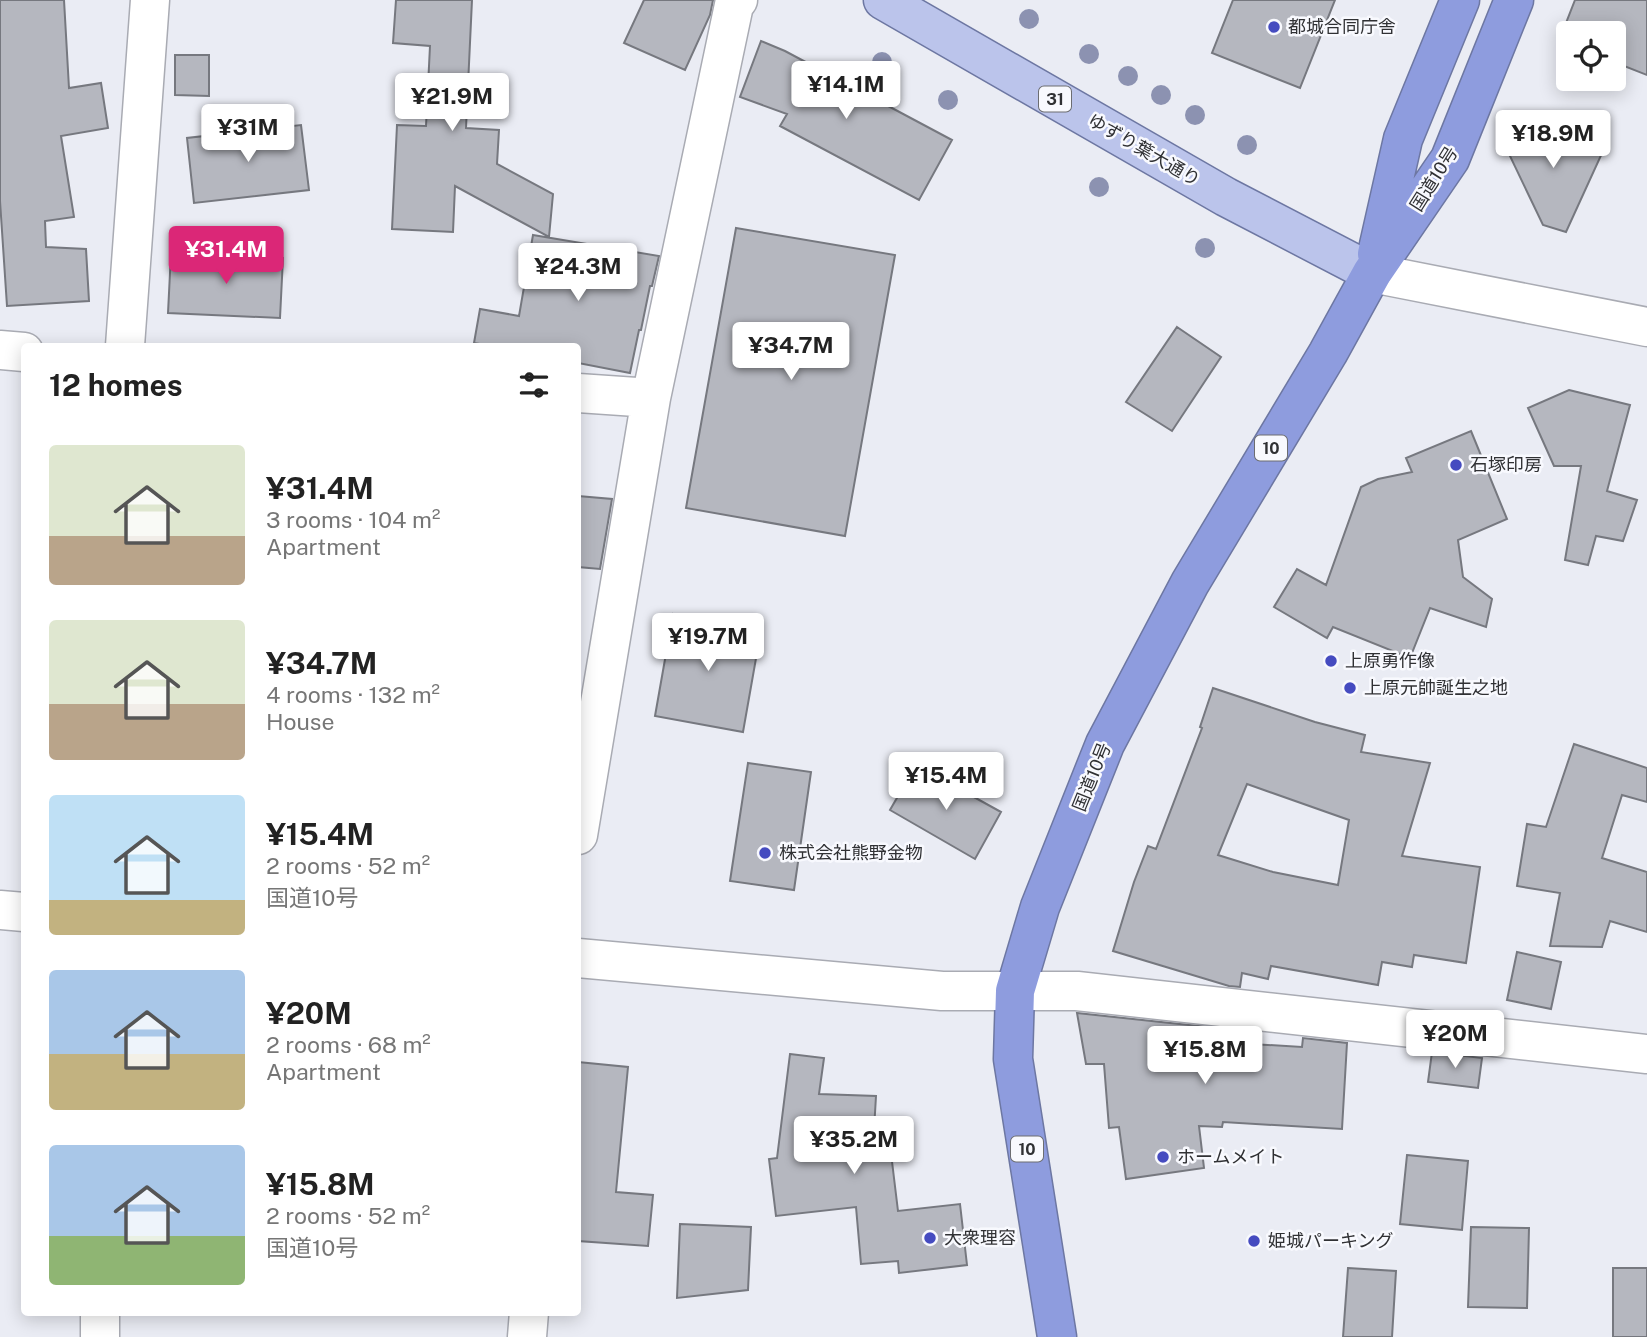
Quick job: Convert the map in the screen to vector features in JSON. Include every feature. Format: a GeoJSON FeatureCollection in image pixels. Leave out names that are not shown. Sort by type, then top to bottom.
{"type":"FeatureCollection","features":[{"type":"Feature","properties":{"kind":"highway","name":"国道10号"},"geometry":{"type":"LineString","coordinates":[[1372,273],[1403,139],[1460,0]]}},
{"type":"Feature","properties":{"kind":"highway","name":"国道10号"},"geometry":{"type":"LineString","coordinates":[[1057,1337],[1013,1059],[1015,991],[1040,907],[1105,744],[1190,583],[1328,354],[1372,273],[1450,159],[1514,0]]}},
{"type":"Feature","properties":{"kind":"main road","name":"ゆずり葉大通り"},"geometry":{"type":"LineString","coordinates":[[883,0],[1226,197],[1372,273]]}},
{"type":"Feature","properties":{"kind":"street"},"geometry":{"type":"LineString","coordinates":[[125,343],[150,0]]}},
{"type":"Feature","properties":{"kind":"street"},"geometry":{"type":"LineString","coordinates":[[581,817],[651,398],[734,5],[738,0]]}},
{"type":"Feature","properties":{"kind":"street"},"geometry":{"type":"LineString","coordinates":[[1372,273],[1647,327]]}},
{"type":"Feature","properties":{"kind":"street"},"geometry":{"type":"LineString","coordinates":[[0,350],[21,352]]}},
{"type":"Feature","properties":{"kind":"street"},"geometry":{"type":"LineString","coordinates":[[581,393],[651,398]]}},
{"type":"Feature","properties":{"kind":"street"},"geometry":{"type":"LineString","coordinates":[[0,910],[21,912]]}},
{"type":"Feature","properties":{"kind":"street"},"geometry":{"type":"LineString","coordinates":[[581,958],[942,991],[1090,992],[1647,1054]]}},
{"type":"Feature","properties":{"kind":"street"},"geometry":{"type":"LineString","coordinates":[[100,1316],[100,1337]]}},
{"type":"Feature","properties":{"kind":"street"},"geometry":{"type":"LineString","coordinates":[[527,1337],[529,1316]]}},
{"type":"Feature","properties":{"kind":"building"},"geometry":{"type":"Polygon","coordinates":[[[0,0],[64,0],[69,88],[101,83],[108,128],[61,136],[74,217],[45,221],[46,247],[86,249],[89,301],[7,306],[0,201],[0,0]]]}},
{"type":"Feature","properties":{"kind":"building"},"geometry":{"type":"Polygon","coordinates":[[[396,0],[472,0],[466,128],[499,130],[497,164],[553,194],[549,237],[455,186],[453,232],[392,229],[397,125],[426,126],[430,46],[393,43],[396,0]]]}},
{"type":"Feature","properties":{"kind":"building"},"geometry":{"type":"Polygon","coordinates":[[[644,0],[713,0],[710,15],[685,70],[624,43],[644,0]]]}},
{"type":"Feature","properties":{"kind":"building","name":"都城合同庁舎"},"geometry":{"type":"Polygon","coordinates":[[[1233,0],[1335,0],[1300,88],[1212,53],[1233,0]]]}},
{"type":"Feature","properties":{"kind":"building"},"geometry":{"type":"Polygon","coordinates":[[[1575,0],[1647,0],[1647,75],[1626,67],[1626,21],[1567,21],[1575,0]]]}},
{"type":"Feature","properties":{"kind":"building"},"geometry":{"type":"Polygon","coordinates":[[[761,41],[785,51],[952,140],[919,200],[780,126],[787,114],[740,97],[761,41]]]}},
{"type":"Feature","properties":{"kind":"building"},"geometry":{"type":"Polygon","coordinates":[[[175,55],[209,55],[209,96],[175,95],[175,55]]]}},
{"type":"Feature","properties":{"kind":"building"},"geometry":{"type":"Polygon","coordinates":[[[1522,115],[1603,151],[1566,232],[1543,225],[1509,154],[1522,115]]]}},
{"type":"Feature","properties":{"kind":"building"},"geometry":{"type":"Polygon","coordinates":[[[301,125],[309,190],[194,203],[187,138],[301,125]]]}},
{"type":"Feature","properties":{"kind":"building"},"geometry":{"type":"Polygon","coordinates":[[[736,228],[895,255],[845,536],[686,508],[736,228]]]}},
{"type":"Feature","properties":{"kind":"building"},"geometry":{"type":"Polygon","coordinates":[[[533,235],[659,256],[630,373],[581,364],[581,343],[474,343],[480,309],[519,316],[533,235]]]}},
{"type":"Feature","properties":{"kind":"building"},"geometry":{"type":"Polygon","coordinates":[[[171,253],[283,258],[280,318],[168,313],[171,253]]]}},
{"type":"Feature","properties":{"kind":"building"},"geometry":{"type":"Polygon","coordinates":[[[1177,327],[1221,357],[1172,431],[1126,402],[1177,327]]]}},
{"type":"Feature","properties":{"kind":"building"},"geometry":{"type":"Polygon","coordinates":[[[1569,390],[1630,405],[1607,491],[1637,500],[1623,541],[1596,536],[1588,565],[1565,560],[1581,466],[1554,466],[1528,408],[1569,390]]]}},
{"type":"Feature","properties":{"kind":"building"},"geometry":{"type":"Polygon","coordinates":[[[1471,431],[1507,519],[1458,540],[1463,577],[1492,599],[1486,627],[1430,608],[1410,658],[1333,627],[1327,638],[1274,607],[1297,569],[1326,585],[1361,487],[1378,479],[1412,472],[1406,458],[1471,431]]]}},
{"type":"Feature","properties":{"kind":"building"},"geometry":{"type":"Polygon","coordinates":[[[581,496],[612,499],[600,569],[581,567],[581,496]]]}},
{"type":"Feature","properties":{"kind":"building"},"geometry":{"type":"Polygon","coordinates":[[[673,614],[761,630],[743,732],[655,716],[673,614]]]}},
{"type":"Feature","properties":{"kind":"building"},"geometry":{"type":"Polygon","coordinates":[[[1213,688],[1315,722],[1365,735],[1361,752],[1430,763],[1402,856],[1480,867],[1466,963],[1414,955],[1412,967],[1382,962],[1378,985],[1271,966],[1268,979],[1242,973],[1240,987],[1113,951],[1134,882],[1148,846],[1156,849],[1202,728],[1200,727],[1213,688]],[[1247,784],[1218,855],[1273,872],[1338,885],[1349,820],[1247,784]]]}},
{"type":"Feature","properties":{"kind":"building"},"geometry":{"type":"Polygon","coordinates":[[[1574,744],[1647,768],[1647,802],[1622,795],[1602,858],[1647,872],[1647,932],[1610,921],[1602,947],[1550,946],[1560,893],[1517,886],[1527,824],[1546,827],[1574,744]]]}},
{"type":"Feature","properties":{"kind":"building"},"geometry":{"type":"Polygon","coordinates":[[[748,763],[811,772],[794,890],[730,881],[748,763]]]}},
{"type":"Feature","properties":{"kind":"building"},"geometry":{"type":"Polygon","coordinates":[[[916,765],[1001,812],[975,859],[890,810],[916,765]]]}},
{"type":"Feature","properties":{"kind":"building"},"geometry":{"type":"Polygon","coordinates":[[[1517,952],[1561,962],[1551,1009],[1507,1000],[1517,952]]]}},
{"type":"Feature","properties":{"kind":"building"},"geometry":{"type":"Polygon","coordinates":[[[1077,1013],[1235,1030],[1234,1043],[1302,1047],[1303,1038],[1347,1043],[1342,1129],[1223,1122],[1222,1127],[1199,1126],[1204,1168],[1126,1179],[1119,1127],[1109,1128],[1104,1064],[1086,1064],[1077,1013]]]}},
{"type":"Feature","properties":{"kind":"building"},"geometry":{"type":"Polygon","coordinates":[[[1432,1052],[1482,1058],[1478,1088],[1428,1082],[1432,1052]]]}},
{"type":"Feature","properties":{"kind":"building"},"geometry":{"type":"Polygon","coordinates":[[[790,1054],[824,1058],[819,1094],[876,1096],[873,1147],[890,1145],[898,1211],[960,1204],[967,1265],[899,1273],[898,1261],[861,1264],[856,1207],[776,1216],[769,1159],[777,1158],[790,1054]]]}},
{"type":"Feature","properties":{"kind":"building"},"geometry":{"type":"Polygon","coordinates":[[[581,1062],[628,1067],[616,1192],[653,1195],[648,1246],[581,1241],[581,1062]]]}},
{"type":"Feature","properties":{"kind":"building"},"geometry":{"type":"Polygon","coordinates":[[[1407,1155],[1468,1161],[1462,1230],[1400,1224],[1407,1155]]]}},
{"type":"Feature","properties":{"kind":"building"},"geometry":{"type":"Polygon","coordinates":[[[680,1224],[751,1227],[748,1290],[677,1298],[680,1224]]]}},
{"type":"Feature","properties":{"kind":"building"},"geometry":{"type":"Polygon","coordinates":[[[1471,1227],[1529,1228],[1527,1308],[1468,1307],[1471,1227]]]}},
{"type":"Feature","properties":{"kind":"building"},"geometry":{"type":"Polygon","coordinates":[[[1348,1268],[1396,1271],[1392,1337],[1343,1337],[1348,1268]]]}},
{"type":"Feature","properties":{"kind":"building"},"geometry":{"type":"Polygon","coordinates":[[[1613,1268],[1647,1268],[1647,1337],[1613,1337],[1613,1268]]]}},
{"type":"Feature","properties":{"kind":"place","name":"都城合同庁舎"},"geometry":{"type":"Point","coordinates":[1274,27]}},
{"type":"Feature","properties":{"kind":"place","name":"石塚印房"},"geometry":{"type":"Point","coordinates":[1456,465]}},
{"type":"Feature","properties":{"kind":"place","name":"上原勇作像"},"geometry":{"type":"Point","coordinates":[1331,661]}},
{"type":"Feature","properties":{"kind":"place","name":"上原元帥誕生之地"},"geometry":{"type":"Point","coordinates":[1350,688]}},
{"type":"Feature","properties":{"kind":"place","name":"株式会社熊野金物"},"geometry":{"type":"Point","coordinates":[765,853]}},
{"type":"Feature","properties":{"kind":"place","name":"ホームメイト"},"geometry":{"type":"Point","coordinates":[1163,1157]}},
{"type":"Feature","properties":{"kind":"place","name":"大衆理容"},"geometry":{"type":"Point","coordinates":[930,1238]}},
{"type":"Feature","properties":{"kind":"place","name":"姫城パーキング"},"geometry":{"type":"Point","coordinates":[1254,1241]}}]}
